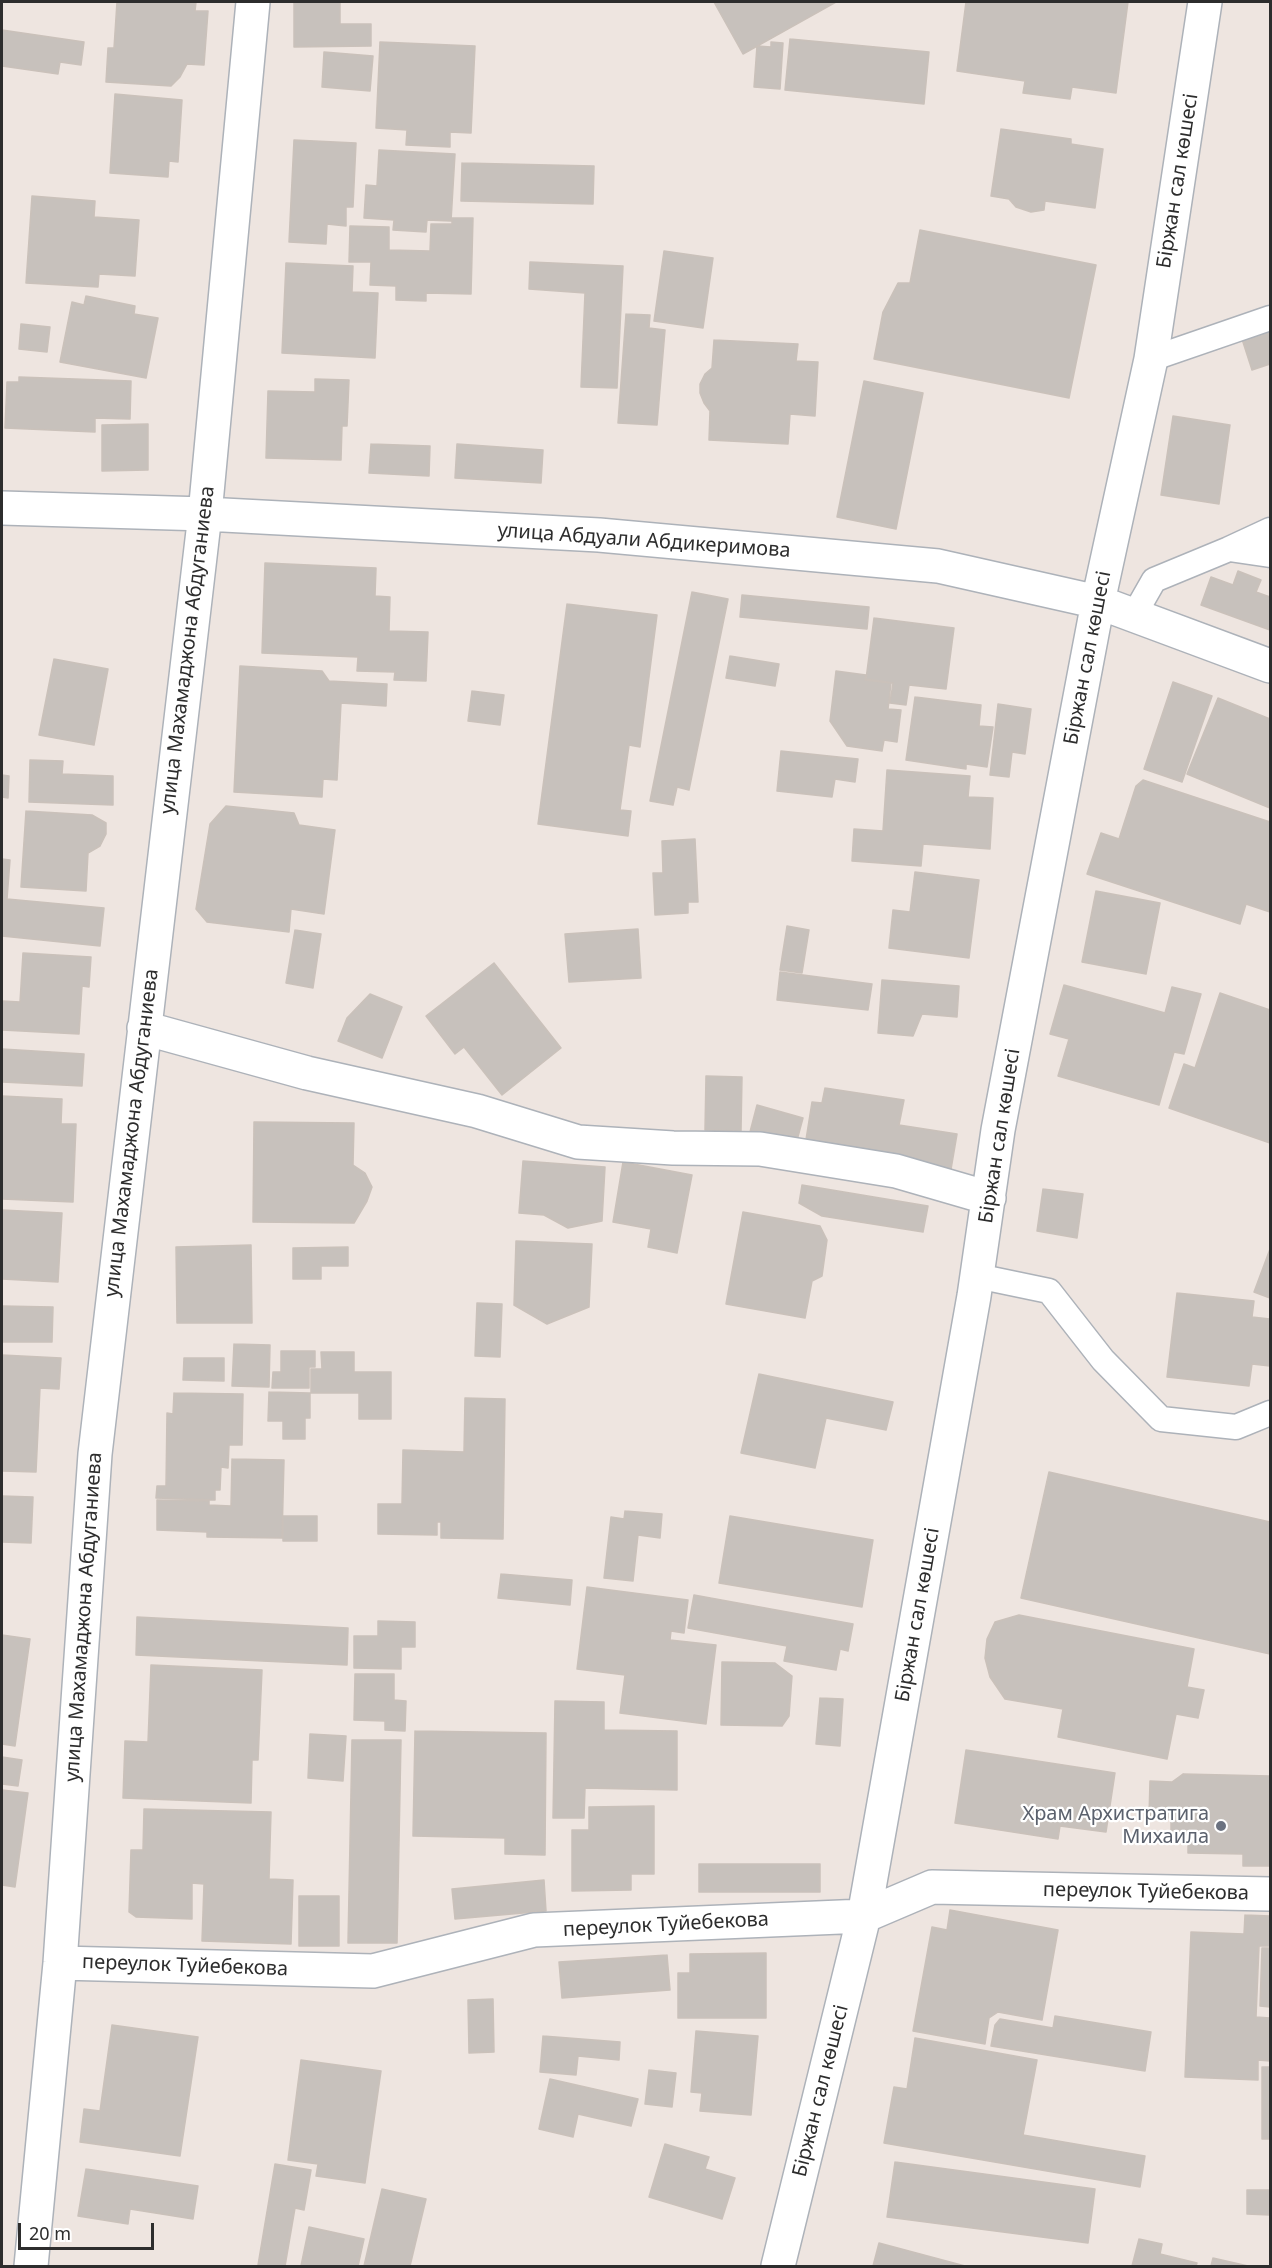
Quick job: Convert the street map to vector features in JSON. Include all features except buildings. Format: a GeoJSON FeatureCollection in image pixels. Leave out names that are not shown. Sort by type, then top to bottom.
{"type":"FeatureCollection","features":[{"type":"Feature","properties":{"kind":"street","name":"улица Махамаджона Абдуганиева"},"geometry":{"type":"LineString","coordinates":[[31,2266],[60,1963],[95,1454],[205,514],[253,2]]}},
{"type":"Feature","properties":{"kind":"street","name":"Біржан сал көшесі"},"geometry":{"type":"LineString","coordinates":[[777,2266],[864,1916],[977,1276],[1001,1118],[1098,602],[1151,359],[1205,2]]}},
{"type":"Feature","properties":{"kind":"street","name":"улица Абдуали Абдикеримова"},"geometry":{"type":"LineString","coordinates":[[2,508],[205,514],[599,535],[938,566],[1098,602],[1270,666]]}},
{"type":"Feature","properties":{"kind":"street"},"geometry":{"type":"LineString","coordinates":[[144,1028],[307,1073],[477,1111],[578,1142],[673,1148],[760,1149],[896,1172],[988,1198]]}},
{"type":"Feature","properties":{"kind":"street","name":"переулок Туйебекова"},"geometry":{"type":"LineString","coordinates":[[60,1963],[373,1971],[534,1930],[864,1916],[932,1887],[1270,1894]]}},
{"type":"Feature","properties":{"kind":"lane"},"geometry":{"type":"LineString","coordinates":[[1151,359],[1270,318]]}},
{"type":"Feature","properties":{"kind":"lane"},"geometry":{"type":"LineString","coordinates":[[1134,615],[1154,580],[1270,530]]}},
{"type":"Feature","properties":{"kind":"lane"},"geometry":{"type":"LineString","coordinates":[[1229,549],[1270,555]]}},
{"type":"Feature","properties":{"kind":"lane"},"geometry":{"type":"LineString","coordinates":[[977,1276],[1049,1292],[1103,1360],[1161,1419],[1236,1427],[1270,1413]]}},
{"type":"Feature","properties":{"kind":"place","name":"Храм Архистратига Михаила"},"geometry":{"type":"Point","coordinates":[1221,1826]}}]}
